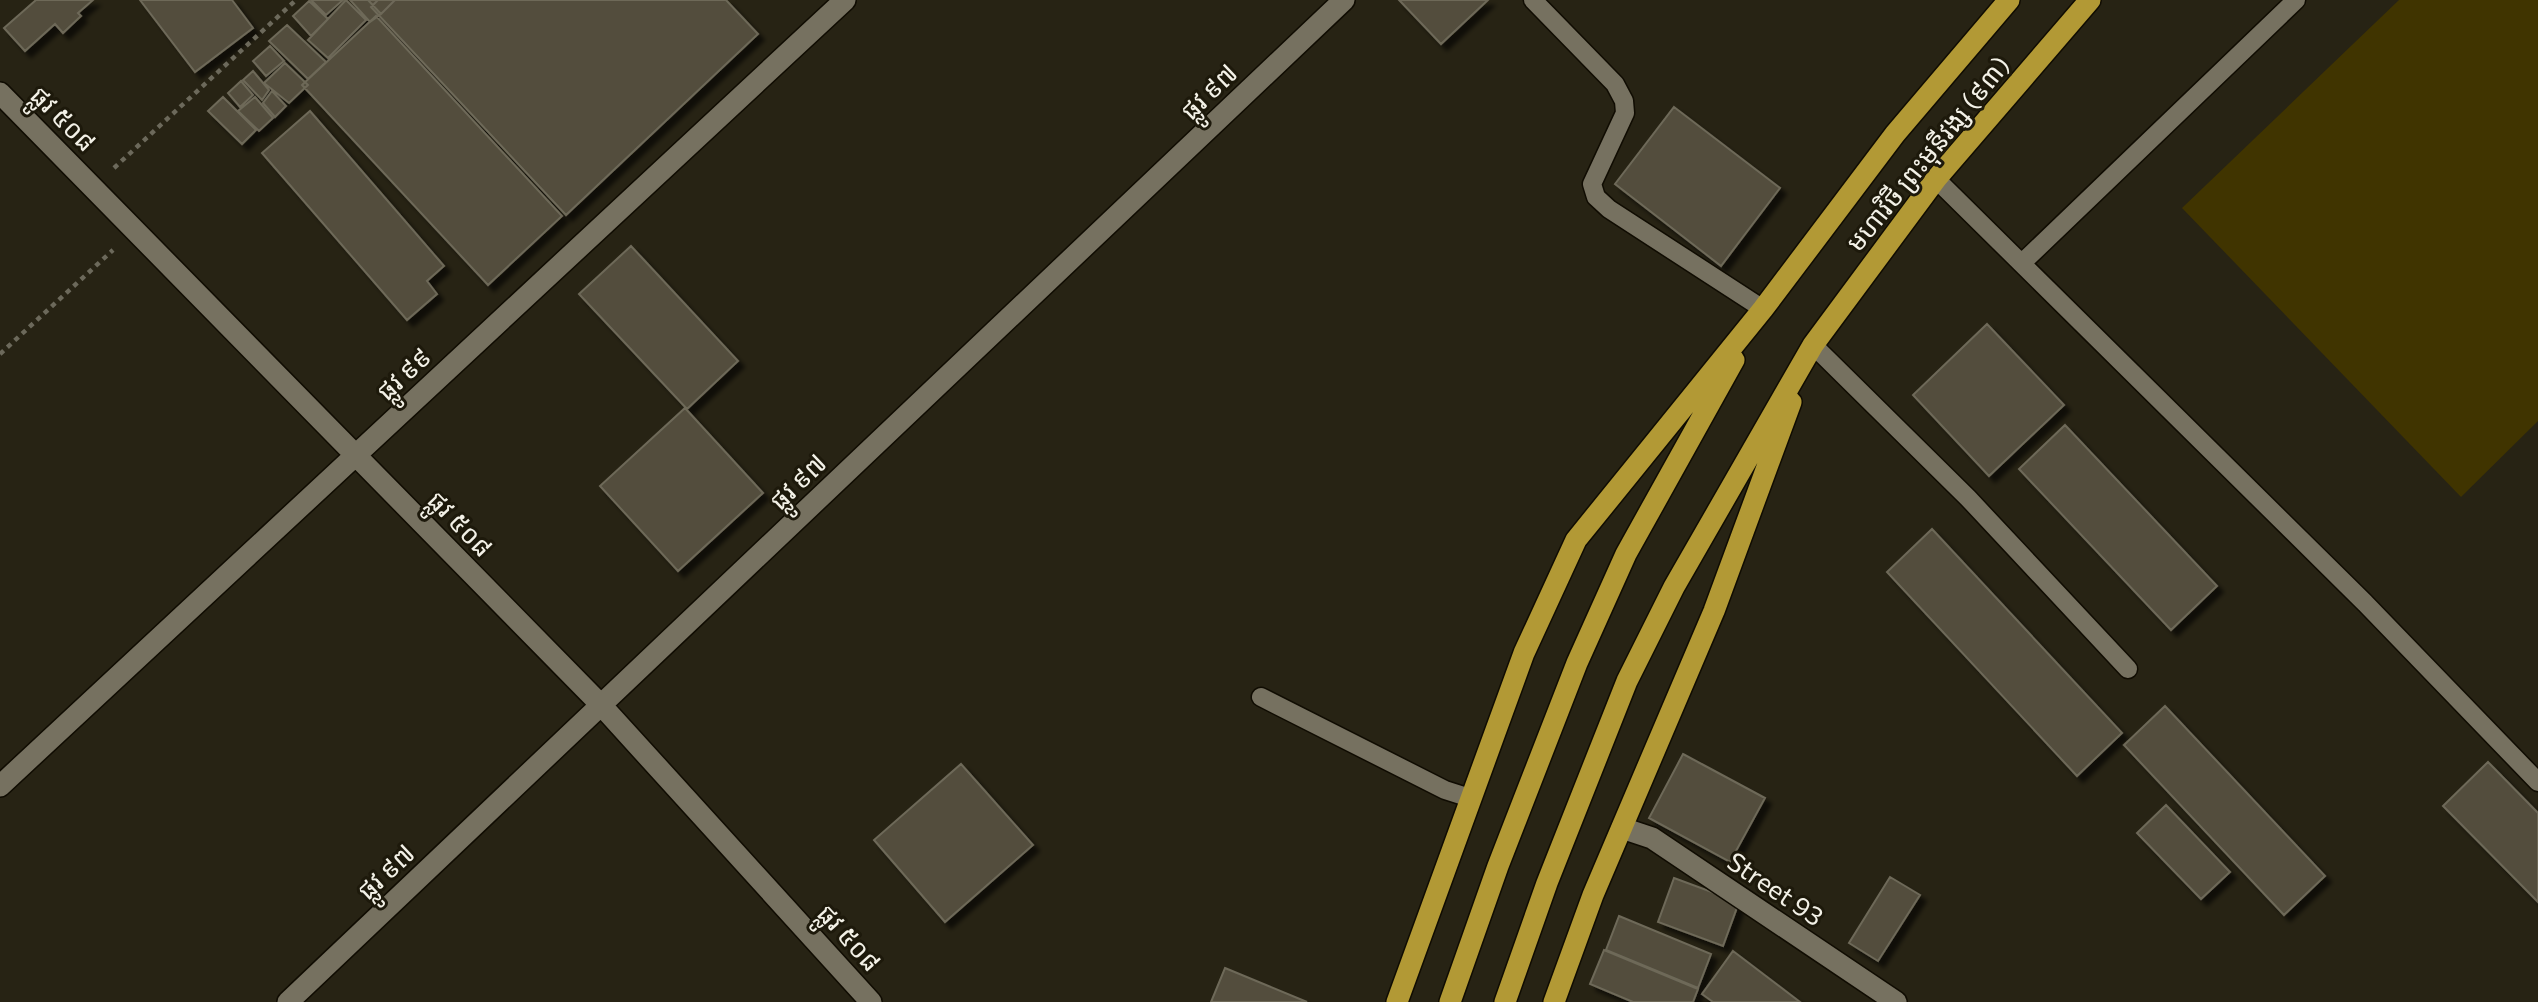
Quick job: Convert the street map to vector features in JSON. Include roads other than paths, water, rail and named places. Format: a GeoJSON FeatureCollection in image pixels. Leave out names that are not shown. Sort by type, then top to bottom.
{"type":"FeatureCollection","features":[{"type":"Feature","properties":{"kind":"highway","name":"មហាវិថី ព្រះមុនីវង្ស (៩៣)"},"geometry":{"type":"LineString","coordinates":[[1763,309],[1895,134],[2009,0]]}},
{"type":"Feature","properties":{"kind":"highway","name":"មហាវិថី ព្រះមុនីវង្ស (៩៣)"},"geometry":{"type":"LineString","coordinates":[[1813,345],[1936,179],[2090,0]]}},
{"type":"Feature","properties":{"kind":"highway"},"geometry":{"type":"LineString","coordinates":[[1397,1002],[1524,653],[1576,540],[1763,309]]}},
{"type":"Feature","properties":{"kind":"highway"},"geometry":{"type":"LineString","coordinates":[[1450,1002],[1498,866],[1577,663],[1626,554],[1763,309]]}},
{"type":"Feature","properties":{"kind":"highway"},"geometry":{"type":"LineString","coordinates":[[1554,1002],[1622,828],[1714,611],[1813,345]]}},
{"type":"Feature","properties":{"kind":"highway"},"geometry":{"type":"LineString","coordinates":[[1505,1002],[1547,883],[1627,681],[1674,587],[1813,345]]}},
{"type":"Feature","properties":{"kind":"street","name":"ផ្លូវ ៩៩"},"geometry":{"type":"LineString","coordinates":[[0,786],[845,0]]}},
{"type":"Feature","properties":{"kind":"street","name":"ផ្លូវ ៩៧"},"geometry":{"type":"LineString","coordinates":[[288,1002],[1344,0]]}},
{"type":"Feature","properties":{"kind":"street","name":"ផ្លូវ ៥០៨"},"geometry":{"type":"LineString","coordinates":[[0,93],[602,706],[871,1002]]}},
{"type":"Feature","properties":{"kind":"street","name":"Street 93"},"geometry":{"type":"LineString","coordinates":[[1622,828],[1652,838],[1896,1002]]}},
{"type":"Feature","properties":{"kind":"lane"},"geometry":{"type":"LineString","coordinates":[[1533,0],[1615,84],[1624,101],[1625,113],[1592,184],[1596,197],[1609,209],[1763,309]]}},
{"type":"Feature","properties":{"kind":"lane"},"geometry":{"type":"LineString","coordinates":[[2023,262],[2296,0]]}},
{"type":"Feature","properties":{"kind":"lane"},"geometry":{"type":"LineString","coordinates":[[1936,179],[2023,262],[2365,603],[2538,782]]}},
{"type":"Feature","properties":{"kind":"lane"},"geometry":{"type":"LineString","coordinates":[[1813,345],[1968,498],[2128,669]]}},
{"type":"Feature","properties":{"kind":"lane"},"geometry":{"type":"LineString","coordinates":[[1261,697],[1445,790],[1470,798]]}}]}
